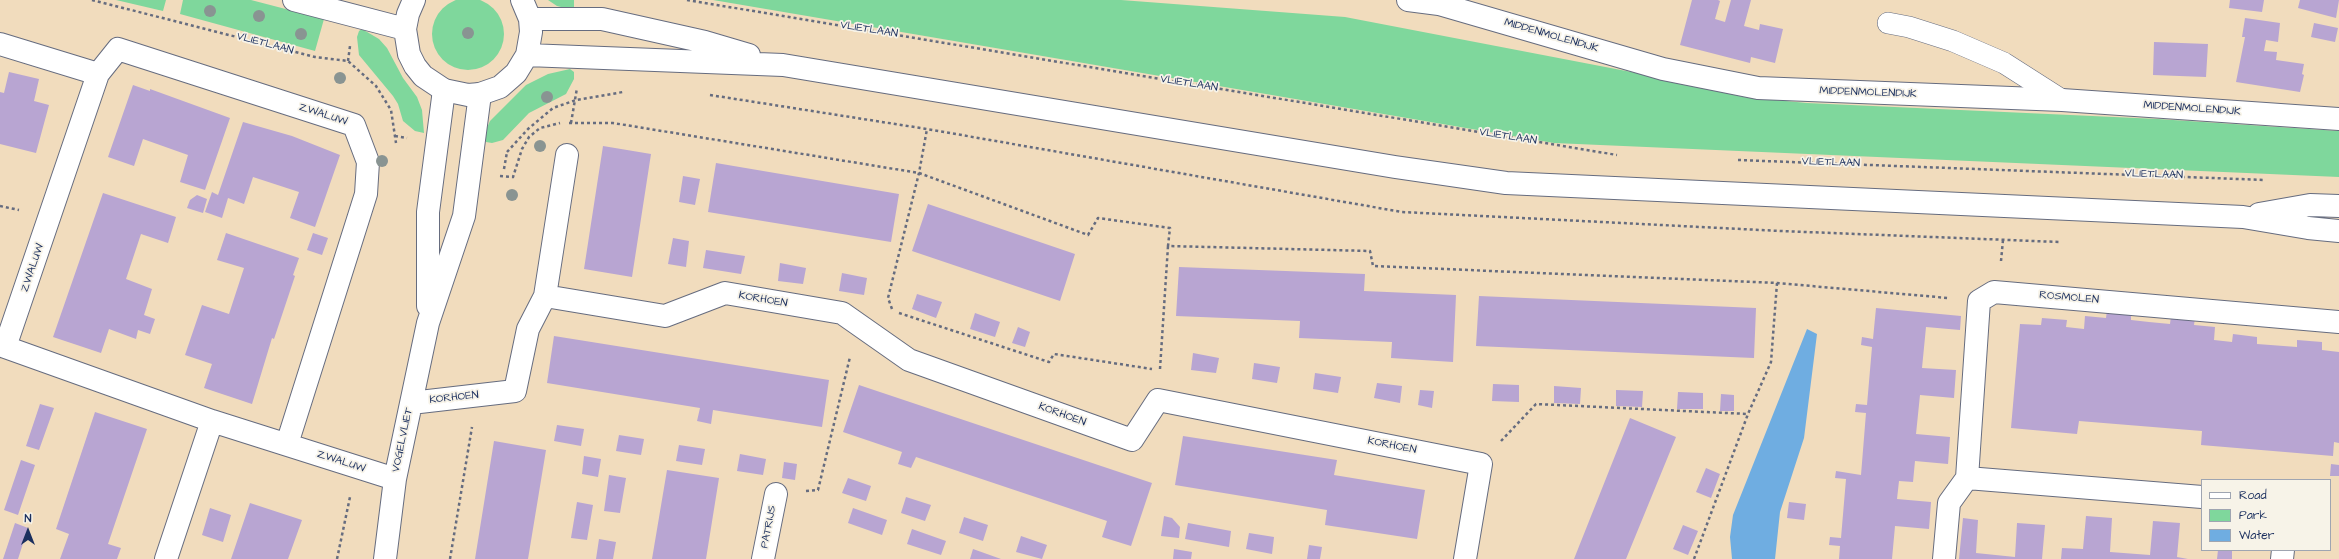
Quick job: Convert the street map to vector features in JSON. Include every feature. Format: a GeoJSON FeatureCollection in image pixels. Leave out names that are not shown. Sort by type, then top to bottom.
{"type":"FeatureCollection","features":[{"type":"Feature","properties":{"kind":"street"},"geometry":{"type":"LineString","coordinates":[[294,0],[405,29]]}},
{"type":"Feature","properties":{"kind":"street"},"geometry":{"type":"LineString","coordinates":[[414,0],[408,14],[405,29],[409,54],[414,66],[423,76],[444,90],[462,95],[480,94],[500,87],[516,73],[527,56],[531,32],[526,10],[602,19],[704,42],[783,65],[1395,168],[1506,183],[2243,217],[2308,228],[2339,231]]}},
{"type":"Feature","properties":{"kind":"street","name":"MIDDENMOLENDIJK"},"geometry":{"type":"LineString","coordinates":[[1408,0],[1439,4],[1663,68],[1758,88],[2062,100],[2339,119]]}},
{"type":"Feature","properties":{"kind":"street"},"geometry":{"type":"LineString","coordinates":[[0,44],[98,74]]}},
{"type":"Feature","properties":{"kind":"street","name":"ZWALUW"},"geometry":{"type":"LineString","coordinates":[[287,444],[366,194],[368,162],[354,124],[118,49],[98,74],[2,350],[212,421],[395,479]]}},
{"type":"Feature","properties":{"kind":"street"},"geometry":{"type":"LineString","coordinates":[[527,56],[783,65]]}},
{"type":"Feature","properties":{"kind":"street","name":"VOGELVLIET"},"geometry":{"type":"LineString","coordinates":[[428,323],[428,212],[444,90]]}},
{"type":"Feature","properties":{"kind":"street","name":"VOGELVLIET"},"geometry":{"type":"LineString","coordinates":[[385,559],[395,479],[428,323],[464,216],[480,94]]}},
{"type":"Feature","properties":{"kind":"street","name":"KORHOEN"},"geometry":{"type":"LineString","coordinates":[[411,403],[515,391],[528,329],[546,296],[567,155]]}},
{"type":"Feature","properties":{"kind":"street"},"geometry":{"type":"LineString","coordinates":[[2243,217],[2310,205],[2339,206]]}},
{"type":"Feature","properties":{"kind":"street","name":"ROSMOLEN"},"geometry":{"type":"LineString","coordinates":[[1979,301],[1994,292],[2339,322]]}},
{"type":"Feature","properties":{"kind":"street","name":"KORHOEN"},"geometry":{"type":"LineString","coordinates":[[546,296],[665,316],[725,293],[842,313],[909,360],[1132,440],[1158,400],[1481,464]]}},
{"type":"Feature","properties":{"kind":"street"},"geometry":{"type":"LineString","coordinates":[[1944,559],[1949,503],[1967,478],[1979,301]]}},
{"type":"Feature","properties":{"kind":"street"},"geometry":{"type":"LineString","coordinates":[[166,559],[212,421]]}},
{"type":"Feature","properties":{"kind":"street"},"geometry":{"type":"LineString","coordinates":[[1465,559],[1481,464]]}},
{"type":"Feature","properties":{"kind":"street"},"geometry":{"type":"LineString","coordinates":[[1967,478],[2201,497]]}},
{"type":"Feature","properties":{"kind":"street","name":"PATRIJS"},"geometry":{"type":"LineString","coordinates":[[763,559],[776,494]]}},
{"type":"Feature","properties":{"kind":"lane"},"geometry":{"type":"LineString","coordinates":[[1888,23],[1909,27],[1953,40],[2004,63],[2062,100]]}},
{"type":"Feature","properties":{"kind":"path","name":"VLIETLAAN"},"geometry":{"type":"LineString","coordinates":[[92,0],[315,57],[348,61],[376,86],[388,104],[391,110],[395,136]]}},
{"type":"Feature","properties":{"kind":"path","name":"VLIETLAAN"},"geometry":{"type":"LineString","coordinates":[[687,0],[1625,156]]}},
{"type":"Feature","properties":{"kind":"path"},"geometry":{"type":"LineString","coordinates":[[471,170],[513,177],[522,149],[529,137],[540,128],[552,124],[613,123],[919,173],[1088,235],[1098,218],[1170,228],[1158,400]]}},
{"type":"Feature","properties":{"kind":"path","name":"VLIETLAAN"},"geometry":{"type":"LineString","coordinates":[[1735,160],[2267,180]]}},
{"type":"Feature","properties":{"kind":"path"},"geometry":{"type":"LineString","coordinates":[[1168,246],[1370,251],[1373,266],[1777,283],[1979,301]]}},
{"type":"Feature","properties":{"kind":"path"},"geometry":{"type":"LineString","coordinates":[[1694,559],[1748,414],[1770,362],[1777,283]]}},
{"type":"Feature","properties":{"kind":"path"},"geometry":{"type":"LineString","coordinates":[[893,311],[1049,362],[1054,354],[1160,370]]}},
{"type":"Feature","properties":{"kind":"path"},"geometry":{"type":"LineString","coordinates":[[450,559],[478,395]]}},
{"type":"Feature","properties":{"kind":"path"},"geometry":{"type":"LineString","coordinates":[[1481,464],[1536,404],[1748,414]]}},
{"type":"Feature","properties":{"kind":"path"},"geometry":{"type":"LineString","coordinates":[[337,559],[344,518],[358,467]]}},
{"type":"Feature","properties":{"kind":"green space"},"geometry":{"type":"Polygon","coordinates":[[[458,-1],[482,0],[494,8],[502,20],[504,27],[504,41],[502,48],[494,60],[482,68],[475,70],[461,70],[454,68],[442,60],[434,48],[432,41],[432,27],[434,20],[442,8],[458,-1]]]}},
{"type":"Feature","properties":{"kind":"green space"},"geometry":{"type":"Polygon","coordinates":[[[116,0],[166,0],[163,11],[116,0]]]}},
{"type":"Feature","properties":{"kind":"green space"},"geometry":{"type":"Polygon","coordinates":[[[183,0],[251,0],[324,19],[315,51],[180,14],[183,0]]]}},
{"type":"Feature","properties":{"kind":"green space"},"geometry":{"type":"Polygon","coordinates":[[[548,0],[574,0],[574,7],[569,9],[557,6],[548,0]]]}},
{"type":"Feature","properties":{"kind":"green space"},"geometry":{"type":"Polygon","coordinates":[[[713,0],[1121,0],[1345,17],[1647,75],[1744,97],[1807,103],[2158,119],[2339,131],[2339,177],[1554,143],[713,0]]]}},
{"type":"Feature","properties":{"kind":"green space"},"geometry":{"type":"Polygon","coordinates":[[[362,29],[379,39],[387,48],[403,78],[417,97],[422,110],[424,133],[415,131],[403,121],[398,104],[393,96],[359,55],[357,37],[359,31],[362,29]]]}},
{"type":"Feature","properties":{"kind":"green space"},"geometry":{"type":"Polygon","coordinates":[[[570,69],[574,72],[574,79],[566,94],[529,113],[503,140],[492,143],[486,142],[486,130],[490,121],[526,85],[548,74],[570,69]]]}},
{"type":"Feature","properties":{"kind":"water"},"geometry":{"type":"Polygon","coordinates":[[[1807,329],[1817,334],[1804,438],[1780,512],[1775,559],[1732,559],[1730,537],[1733,515],[1807,329]]]}},
{"type":"Feature","properties":{"kind":"building"},"geometry":{"type":"Polygon","coordinates":[[[1692,0],[1720,1],[1715,19],[1725,22],[1731,0],[1751,0],[1744,26],[1759,30],[1760,24],[1783,29],[1775,63],[1751,57],[1750,63],[1680,45],[1692,0]]]}},
{"type":"Feature","properties":{"kind":"building"},"geometry":{"type":"Polygon","coordinates":[[[2230,0],[2264,0],[2262,12],[2229,8],[2230,0]]]}},
{"type":"Feature","properties":{"kind":"building"},"geometry":{"type":"Polygon","coordinates":[[[2300,0],[2339,0],[2336,18],[2298,8],[2300,0]]]}},
{"type":"Feature","properties":{"kind":"building"},"geometry":{"type":"Polygon","coordinates":[[[2245,18],[2280,23],[2278,42],[2266,40],[2264,51],[2277,52],[2276,60],[2304,64],[2302,74],[2304,75],[2300,92],[2236,82],[2245,37],[2242,37],[2245,18]]]}},
{"type":"Feature","properties":{"kind":"building"},"geometry":{"type":"Polygon","coordinates":[[[2314,23],[2338,28],[2335,42],[2311,37],[2314,23]]]}},
{"type":"Feature","properties":{"kind":"building"},"geometry":{"type":"Polygon","coordinates":[[[2154,42],[2208,44],[2206,77],[2153,75],[2154,42]]]}},
{"type":"Feature","properties":{"kind":"building"},"geometry":{"type":"Polygon","coordinates":[[[9,72],[39,79],[34,101],[49,105],[36,153],[0,144],[0,92],[4,93],[9,72]]]}},
{"type":"Feature","properties":{"kind":"building"},"geometry":{"type":"Polygon","coordinates":[[[133,85],[150,91],[150,89],[230,118],[205,190],[180,182],[188,155],[143,139],[134,166],[108,157],[133,85]]]}},
{"type":"Feature","properties":{"kind":"building"},"geometry":{"type":"Polygon","coordinates":[[[243,122],[292,136],[340,155],[315,227],[290,218],[299,192],[253,177],[244,204],[228,198],[222,218],[205,212],[212,192],[218,195],[243,122]]]}},
{"type":"Feature","properties":{"kind":"building"},"geometry":{"type":"Polygon","coordinates":[[[603,146],[651,154],[632,277],[584,269],[603,146]]]}},
{"type":"Feature","properties":{"kind":"building"},"geometry":{"type":"Polygon","coordinates":[[[716,163],[899,194],[891,242],[708,212],[716,163]]]}},
{"type":"Feature","properties":{"kind":"building"},"geometry":{"type":"Polygon","coordinates":[[[683,176],[700,179],[695,205],[679,202],[683,176]]]}},
{"type":"Feature","properties":{"kind":"building"},"geometry":{"type":"Polygon","coordinates":[[[103,193],[176,217],[168,243],[141,234],[126,279],[152,289],[144,315],[155,319],[150,334],[138,330],[136,339],[109,329],[101,353],[53,337],[103,193]]]}},
{"type":"Feature","properties":{"kind":"building"},"geometry":{"type":"Polygon","coordinates":[[[197,195],[207,199],[203,213],[187,208],[190,200],[197,195]]]}},
{"type":"Feature","properties":{"kind":"building"},"geometry":{"type":"Polygon","coordinates":[[[928,204],[1075,254],[1060,301],[912,251],[928,204]]]}},
{"type":"Feature","properties":{"kind":"building"},"geometry":{"type":"Polygon","coordinates":[[[226,233],[299,258],[293,275],[295,276],[274,339],[272,338],[252,404],[204,388],[212,364],[185,355],[202,305],[229,314],[244,268],[217,260],[226,233]]]}},
{"type":"Feature","properties":{"kind":"building"},"geometry":{"type":"Polygon","coordinates":[[[313,233],[328,238],[322,255],[307,250],[313,233]]]}},
{"type":"Feature","properties":{"kind":"building"},"geometry":{"type":"Polygon","coordinates":[[[673,238],[689,241],[686,267],[668,264],[673,238]]]}},
{"type":"Feature","properties":{"kind":"building"},"geometry":{"type":"Polygon","coordinates":[[[706,250],[745,256],[741,274],[703,268],[706,250]]]}},
{"type":"Feature","properties":{"kind":"building"},"geometry":{"type":"Polygon","coordinates":[[[780,263],[806,268],[803,284],[778,281],[780,263]]]}},
{"type":"Feature","properties":{"kind":"building"},"geometry":{"type":"Polygon","coordinates":[[[1179,267],[1365,274],[1364,291],[1456,295],[1453,362],[1391,358],[1392,342],[1299,338],[1300,321],[1176,316],[1179,267]]]}},
{"type":"Feature","properties":{"kind":"building"},"geometry":{"type":"Polygon","coordinates":[[[842,273],[867,278],[864,295],[839,291],[842,273]]]}},
{"type":"Feature","properties":{"kind":"building"},"geometry":{"type":"Polygon","coordinates":[[[917,294],[942,302],[936,318],[912,309],[917,294]]]}},
{"type":"Feature","properties":{"kind":"building"},"geometry":{"type":"Polygon","coordinates":[[[1479,296],[1756,308],[1754,358],[1476,346],[1479,296]]]}},
{"type":"Feature","properties":{"kind":"building"},"geometry":{"type":"Polygon","coordinates":[[[1876,308],[1961,316],[1960,330],[1926,327],[1922,368],[1956,370],[1954,398],[1920,395],[1916,434],[1950,437],[1948,464],[1915,461],[1913,482],[1899,481],[1897,499],[1931,502],[1929,529],[1895,526],[1892,559],[1839,559],[1840,546],[1829,545],[1830,537],[1841,538],[1846,479],[1835,478],[1836,471],[1861,475],[1866,413],[1855,412],[1856,404],[1867,405],[1872,347],[1861,345],[1862,337],[1873,339],[1876,308]]]}},
{"type":"Feature","properties":{"kind":"building"},"geometry":{"type":"Polygon","coordinates":[[[2107,310],[2131,312],[2131,320],[2170,324],[2171,316],[2195,318],[2194,325],[2215,327],[2214,340],[2232,342],[2233,334],[2257,337],[2257,344],[2297,347],[2297,340],[2322,342],[2322,350],[2339,352],[2339,443],[2334,442],[2333,456],[2201,445],[2202,431],[2079,421],[2077,434],[2011,428],[2020,324],[2041,325],[2042,318],[2067,320],[2066,327],[2084,329],[2085,316],[2106,318],[2107,310]]]}},
{"type":"Feature","properties":{"kind":"building"},"geometry":{"type":"Polygon","coordinates":[[[975,313],[1000,322],[995,337],[970,329],[975,313]]]}},
{"type":"Feature","properties":{"kind":"building"},"geometry":{"type":"Polygon","coordinates":[[[1018,327],[1030,332],[1025,347],[1012,343],[1018,327]]]}},
{"type":"Feature","properties":{"kind":"building"},"geometry":{"type":"Polygon","coordinates":[[[554,336],[829,380],[822,427],[713,410],[711,424],[697,421],[700,408],[547,383],[554,336]]]}},
{"type":"Feature","properties":{"kind":"building"},"geometry":{"type":"Polygon","coordinates":[[[1193,353],[1219,358],[1216,373],[1191,370],[1193,353]]]}},
{"type":"Feature","properties":{"kind":"building"},"geometry":{"type":"Polygon","coordinates":[[[1254,363],[1280,367],[1277,383],[1252,379],[1254,363]]]}},
{"type":"Feature","properties":{"kind":"building"},"geometry":{"type":"Polygon","coordinates":[[[1315,373],[1341,377],[1338,393],[1313,389],[1315,373]]]}},
{"type":"Feature","properties":{"kind":"building"},"geometry":{"type":"Polygon","coordinates":[[[1377,383],[1402,386],[1400,403],[1374,398],[1377,383]]]}},
{"type":"Feature","properties":{"kind":"building"},"geometry":{"type":"Polygon","coordinates":[[[1493,384],[1519,385],[1519,402],[1492,401],[1493,384]]]}},
{"type":"Feature","properties":{"kind":"building"},"geometry":{"type":"Polygon","coordinates":[[[859,385],[1152,483],[1131,546],[1102,537],[1107,521],[916,457],[911,468],[898,464],[902,452],[843,432],[859,385]]]}},
{"type":"Feature","properties":{"kind":"building"},"geometry":{"type":"Polygon","coordinates":[[[1554,386],[1581,388],[1580,404],[1554,403],[1554,386]]]}},
{"type":"Feature","properties":{"kind":"building"},"geometry":{"type":"Polygon","coordinates":[[[1420,390],[1434,391],[1432,408],[1418,405],[1420,390]]]}},
{"type":"Feature","properties":{"kind":"building"},"geometry":{"type":"Polygon","coordinates":[[[1616,390],[1643,391],[1642,407],[1616,406],[1616,390]]]}},
{"type":"Feature","properties":{"kind":"building"},"geometry":{"type":"Polygon","coordinates":[[[1678,392],[1703,393],[1703,409],[1677,409],[1678,392]]]}},
{"type":"Feature","properties":{"kind":"building"},"geometry":{"type":"Polygon","coordinates":[[[1721,394],[1734,395],[1734,411],[1720,411],[1721,394]]]}},
{"type":"Feature","properties":{"kind":"building"},"geometry":{"type":"Polygon","coordinates":[[[40,404],[54,408],[39,450],[26,446],[40,404]]]}},
{"type":"Feature","properties":{"kind":"building"},"geometry":{"type":"Polygon","coordinates":[[[95,412],[147,429],[108,544],[121,548],[117,559],[60,559],[69,534],[56,529],[95,412]]]}},
{"type":"Feature","properties":{"kind":"building"},"geometry":{"type":"Polygon","coordinates":[[[1630,418],[1676,437],[1626,559],[1574,559],[1630,418]]]}},
{"type":"Feature","properties":{"kind":"building"},"geometry":{"type":"Polygon","coordinates":[[[557,425],[584,429],[581,446],[554,441],[557,425]]]}},
{"type":"Feature","properties":{"kind":"building"},"geometry":{"type":"Polygon","coordinates":[[[619,435],[644,439],[641,455],[616,451],[619,435]]]}},
{"type":"Feature","properties":{"kind":"building"},"geometry":{"type":"Polygon","coordinates":[[[1183,436],[1337,460],[1334,475],[1425,490],[1417,539],[1325,525],[1327,510],[1175,485],[1183,436]]]}},
{"type":"Feature","properties":{"kind":"building"},"geometry":{"type":"Polygon","coordinates":[[[494,441],[546,450],[528,559],[475,559],[494,441]]]}},
{"type":"Feature","properties":{"kind":"building"},"geometry":{"type":"Polygon","coordinates":[[[679,445],[705,449],[702,465],[676,461],[679,445]]]}},
{"type":"Feature","properties":{"kind":"building"},"geometry":{"type":"Polygon","coordinates":[[[740,454],[766,459],[763,475],[737,471],[740,454]]]}},
{"type":"Feature","properties":{"kind":"building"},"geometry":{"type":"Polygon","coordinates":[[[584,456],[601,459],[598,477],[582,474],[584,456]]]}},
{"type":"Feature","properties":{"kind":"building"},"geometry":{"type":"Polygon","coordinates":[[[21,460],[35,465],[18,515],[4,510],[21,460]]]}},
{"type":"Feature","properties":{"kind":"building"},"geometry":{"type":"Polygon","coordinates":[[[784,462],[797,464],[795,480],[782,478],[784,462]]]}},
{"type":"Feature","properties":{"kind":"building"},"geometry":{"type":"Polygon","coordinates":[[[2331,464],[2339,465],[2339,476],[2330,476],[2331,464]]]}},
{"type":"Feature","properties":{"kind":"building"},"geometry":{"type":"Polygon","coordinates":[[[1706,468],[1720,474],[1711,498],[1696,492],[1706,468]]]}},
{"type":"Feature","properties":{"kind":"building"},"geometry":{"type":"Polygon","coordinates":[[[667,470],[719,478],[706,559],[652,559],[667,470]]]}},
{"type":"Feature","properties":{"kind":"building"},"geometry":{"type":"Polygon","coordinates":[[[609,475],[626,478],[620,513],[604,511],[609,475]]]}},
{"type":"Feature","properties":{"kind":"building"},"geometry":{"type":"Polygon","coordinates":[[[848,478],[871,486],[866,501],[842,493],[848,478]]]}},
{"type":"Feature","properties":{"kind":"building"},"geometry":{"type":"Polygon","coordinates":[[[906,497],[931,505],[925,521],[901,513],[906,497]]]}},
{"type":"Feature","properties":{"kind":"building"},"geometry":{"type":"Polygon","coordinates":[[[577,502],[593,505],[587,540],[571,538],[577,502]]]}},
{"type":"Feature","properties":{"kind":"building"},"geometry":{"type":"Polygon","coordinates":[[[1789,502],[1806,504],[1804,520],[1787,518],[1789,502]]]}},
{"type":"Feature","properties":{"kind":"building"},"geometry":{"type":"Polygon","coordinates":[[[250,503],[302,520],[288,559],[231,559],[250,503]]]}},
{"type":"Feature","properties":{"kind":"building"},"geometry":{"type":"Polygon","coordinates":[[[210,508],[231,515],[223,542],[202,535],[210,508]]]}},
{"type":"Feature","properties":{"kind":"building"},"geometry":{"type":"Polygon","coordinates":[[[853,508],[887,520],[882,535],[848,523],[853,508]]]}},
{"type":"Feature","properties":{"kind":"building"},"geometry":{"type":"Polygon","coordinates":[[[1164,516],[1172,518],[1180,527],[1179,538],[1161,536],[1164,516]]]}},
{"type":"Feature","properties":{"kind":"building"},"geometry":{"type":"Polygon","coordinates":[[[2086,516],[2112,518],[2110,552],[2150,555],[2153,521],[2180,523],[2177,557],[2188,559],[2061,559],[2062,548],[2083,549],[2086,516]]]}},
{"type":"Feature","properties":{"kind":"building"},"geometry":{"type":"Polygon","coordinates":[[[964,517],[988,525],[983,541],[959,533],[964,517]]]}},
{"type":"Feature","properties":{"kind":"building"},"geometry":{"type":"Polygon","coordinates":[[[1963,518],[1978,520],[1976,553],[2015,557],[2017,523],[2045,525],[2042,559],[1959,559],[1963,518]]]}},
{"type":"Feature","properties":{"kind":"building"},"geometry":{"type":"Polygon","coordinates":[[[15,523],[28,528],[18,559],[3,559],[15,523]]]}},
{"type":"Feature","properties":{"kind":"building"},"geometry":{"type":"Polygon","coordinates":[[[1188,523],[1231,531],[1229,547],[1185,539],[1188,523]]]}},
{"type":"Feature","properties":{"kind":"building"},"geometry":{"type":"Polygon","coordinates":[[[1683,525],[1698,531],[1688,555],[1673,549],[1683,525]]]}},
{"type":"Feature","properties":{"kind":"building"},"geometry":{"type":"Polygon","coordinates":[[[912,529],[946,541],[941,555],[907,544],[912,529]]]}},
{"type":"Feature","properties":{"kind":"building"},"geometry":{"type":"Polygon","coordinates":[[[1249,533],[1274,537],[1272,554],[1246,549],[1249,533]]]}},
{"type":"Feature","properties":{"kind":"building"},"geometry":{"type":"Polygon","coordinates":[[[1021,536],[1047,545],[1042,559],[1016,552],[1021,536]]]}},
{"type":"Feature","properties":{"kind":"building"},"geometry":{"type":"Polygon","coordinates":[[[599,539],[616,542],[613,559],[596,559],[599,539]]]}},
{"type":"Feature","properties":{"kind":"building"},"geometry":{"type":"Polygon","coordinates":[[[1309,545],[1322,547],[1320,559],[1307,559],[1309,545]]]}},
{"type":"Feature","properties":{"kind":"building"},"geometry":{"type":"Polygon","coordinates":[[[973,549],[1001,559],[970,559],[973,549]]]}},
{"type":"Feature","properties":{"kind":"building"},"geometry":{"type":"Polygon","coordinates":[[[1174,549],[1192,552],[1191,559],[1173,559],[1174,549]]]}},
{"type":"Feature","properties":{"kind":"building"},"geometry":{"type":"Polygon","coordinates":[[[2218,551],[2232,551],[2232,559],[2217,559],[2218,551]]]}}]}
